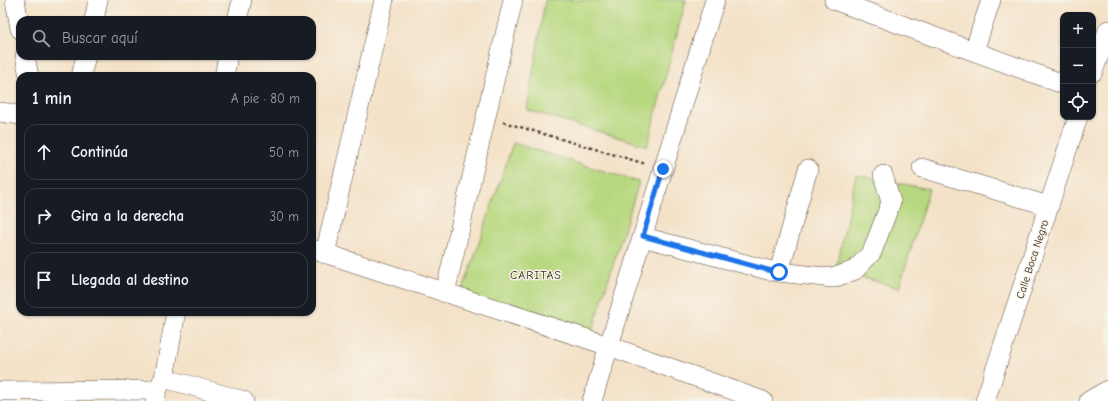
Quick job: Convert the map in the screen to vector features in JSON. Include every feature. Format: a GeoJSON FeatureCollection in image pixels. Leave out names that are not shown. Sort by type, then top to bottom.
{"type":"FeatureCollection","features":[{"type":"Feature","properties":{"kind":"street"},"geometry":{"type":"LineString","coordinates":[[15,0],[18,16]]}},
{"type":"Feature","properties":{"kind":"street"},"geometry":{"type":"LineString","coordinates":[[95,16],[98,0]]}},
{"type":"Feature","properties":{"kind":"street"},"geometry":{"type":"LineString","coordinates":[[238,16],[242,0]]}},
{"type":"Feature","properties":{"kind":"street"},"geometry":{"type":"LineString","coordinates":[[384,0],[318,252],[609,346],[763,401]]}},
{"type":"Feature","properties":{"kind":"street"},"geometry":{"type":"LineString","coordinates":[[445,292],[512,0]]}},
{"type":"Feature","properties":{"kind":"street"},"geometry":{"type":"LineString","coordinates":[[592,401],[715,0]]}},
{"type":"Feature","properties":{"kind":"street"},"geometry":{"type":"LineString","coordinates":[[834,0],[867,5],[974,51],[1060,83]]}},
{"type":"Feature","properties":{"kind":"street"},"geometry":{"type":"LineString","coordinates":[[974,51],[991,0]]}},
{"type":"Feature","properties":{"kind":"street"},"geometry":{"type":"LineString","coordinates":[[1096,64],[1108,30]]}},
{"type":"Feature","properties":{"kind":"street"},"geometry":{"type":"LineString","coordinates":[[26,60],[28,72]]}},
{"type":"Feature","properties":{"kind":"street"},"geometry":{"type":"LineString","coordinates":[[82,72],[85,60]]}},
{"type":"Feature","properties":{"kind":"street"},"geometry":{"type":"LineString","coordinates":[[225,72],[227,60]]}},
{"type":"Feature","properties":{"kind":"street"},"geometry":{"type":"LineString","coordinates":[[0,112],[16,114]]}},
{"type":"Feature","properties":{"kind":"street","name":"Calle Boca Negro"},"geometry":{"type":"LineString","coordinates":[[985,401],[1077,120]]}},
{"type":"Feature","properties":{"kind":"street"},"geometry":{"type":"LineString","coordinates":[[922,168],[1049,206]]}},
{"type":"Feature","properties":{"kind":"street"},"geometry":{"type":"LineString","coordinates":[[779,272],[808,169]]}},
{"type":"Feature","properties":{"kind":"street"},"geometry":{"type":"LineString","coordinates":[[643,236],[768,270],[833,278],[855,270],[872,252],[891,202],[883,175]]}},
{"type":"Feature","properties":{"kind":"street"},"geometry":{"type":"LineString","coordinates":[[159,390],[175,316]]}},
{"type":"Feature","properties":{"kind":"street"},"geometry":{"type":"LineString","coordinates":[[0,391],[159,390],[244,401]]}},
{"type":"Feature","properties":{"kind":"street"},"geometry":{"type":"LineString","coordinates":[[1089,401],[1108,390]]}},
{"type":"Feature","properties":{"kind":"path"},"geometry":{"type":"LineString","coordinates":[[485,117],[663,169]]}},
{"type":"Feature","properties":{"kind":"green space"},"geometry":{"type":"Polygon","coordinates":[[[545,0],[686,0],[647,146],[527,110],[545,0]]]}},
{"type":"Feature","properties":{"kind":"green space"},"geometry":{"type":"Polygon","coordinates":[[[513,143],[639,182],[591,335],[462,293],[513,143]]]}},
{"type":"Feature","properties":{"kind":"green space"},"geometry":{"type":"Polygon","coordinates":[[[856,175],[929,189],[899,288],[836,270],[856,175]]]}},
{"type":"Feature","properties":{"kind":"district","name":"CARITAS"},"geometry":{"type":"Point","coordinates":[536,275]}},
{"type":"Feature","properties":{"kind":"route"},"geometry":{"type":"LineString","coordinates":[[663,169],[643,236],[779,272]]}}]}
